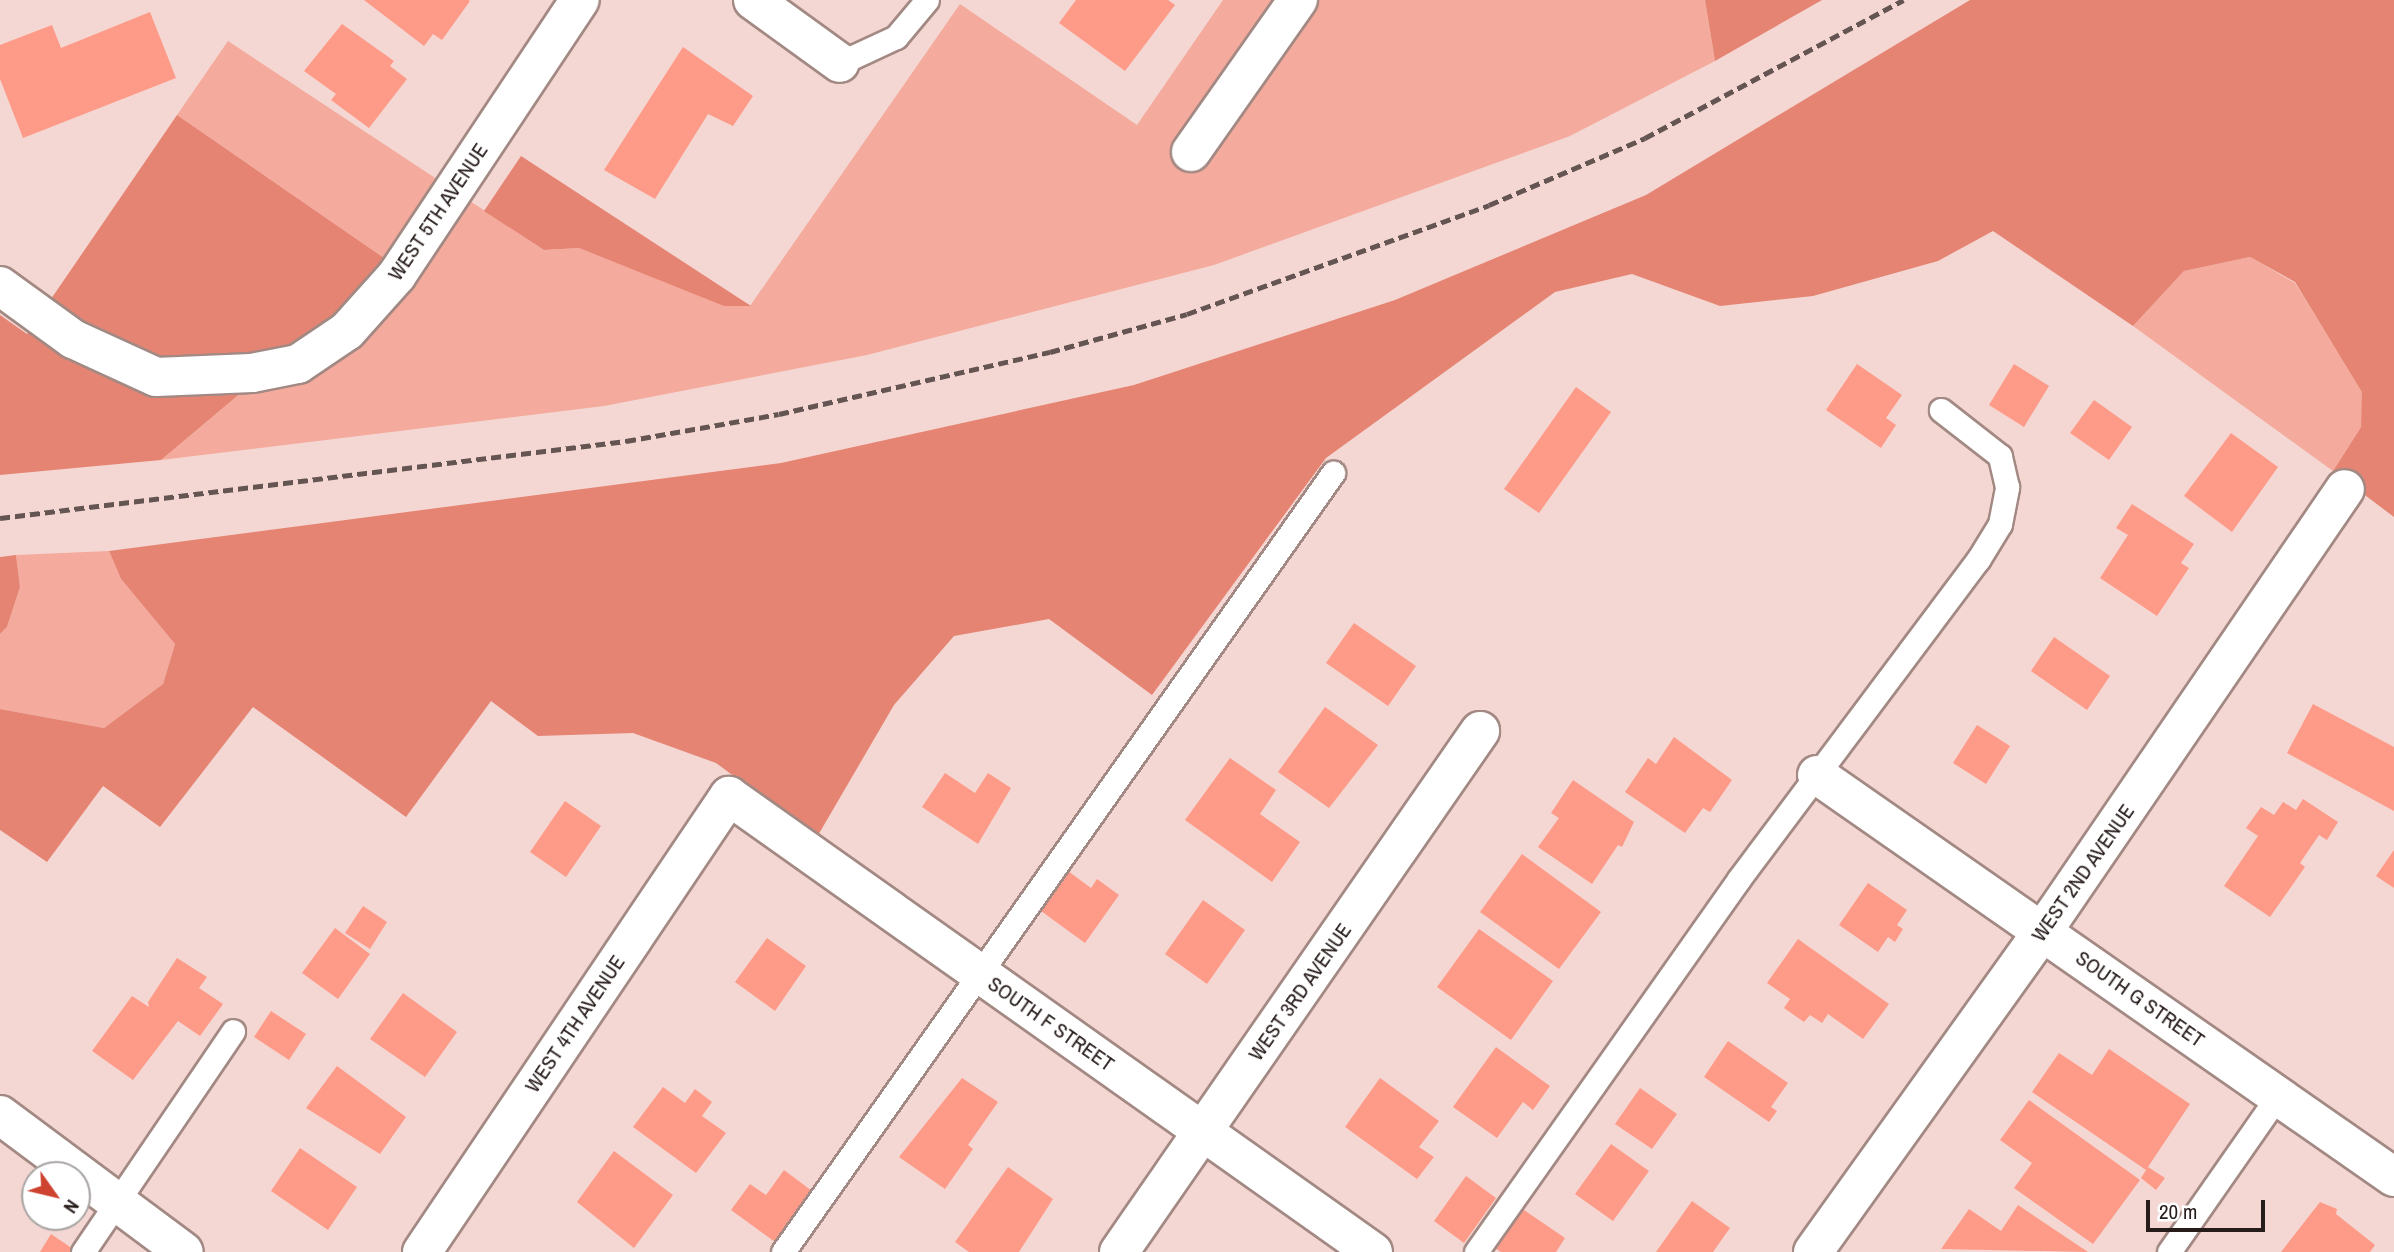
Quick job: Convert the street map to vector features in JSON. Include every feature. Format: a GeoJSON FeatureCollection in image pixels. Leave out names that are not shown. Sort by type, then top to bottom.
{"type":"FeatureCollection","features":[{"type":"Feature","properties":{"kind":"street","name":"WEST 5TH AVENUE"},"geometry":{"type":"LineString","coordinates":[[0,286],[74,338],[156,377],[252,373],[298,364],[347,331],[389,284],[580,0]]}},
{"type":"Feature","properties":{"kind":"street"},"geometry":{"type":"LineString","coordinates":[[753,0],[840,63]]}},
{"type":"Feature","properties":{"kind":"street"},"geometry":{"type":"LineString","coordinates":[[1191,152],[1298,0]]}},
{"type":"Feature","properties":{"kind":"street","name":"WEST 2ND AVENUE"},"geometry":{"type":"LineString","coordinates":[[1813,1252],[2043,931],[2345,489]]}},
{"type":"Feature","properties":{"kind":"street","name":"WEST 3RD AVENUE"},"geometry":{"type":"LineString","coordinates":[[1119,1252],[1480,731]]}},
{"type":"Feature","properties":{"kind":"street","name":"SOUTH G STREET"},"geometry":{"type":"LineString","coordinates":[[1817,775],[2394,1177]]}},
{"type":"Feature","properties":{"kind":"street","name":"SOUTH F STREET"},"geometry":{"type":"LineString","coordinates":[[729,796],[1373,1252]]}},
{"type":"Feature","properties":{"kind":"street","name":"WEST 4TH AVENUE"},"geometry":{"type":"LineString","coordinates":[[422,1252],[729,796]]}},
{"type":"Feature","properties":{"kind":"street"},"geometry":{"type":"LineString","coordinates":[[0,1115],[184,1252]]}},
{"type":"Feature","properties":{"kind":"lane"},"geometry":{"type":"LineString","coordinates":[[840,63],[896,37],[926,0]]}},
{"type":"Feature","properties":{"kind":"lane"},"geometry":{"type":"LineString","coordinates":[[1476,1252],[1817,775],[1978,561],[2000,524],[2007,487],[2000,456],[1941,410]]}},
{"type":"Feature","properties":{"kind":"lane"},"geometry":{"type":"LineString","coordinates":[[783,1252],[1333,473]]}},
{"type":"Feature","properties":{"kind":"lane"},"geometry":{"type":"LineString","coordinates":[[83,1252],[233,1031]]}},
{"type":"Feature","properties":{"kind":"lane"},"geometry":{"type":"LineString","coordinates":[[2169,1252],[2278,1096]]}},
{"type":"Feature","properties":{"kind":"shaded area"},"geometry":{"type":"Polygon","coordinates":[[[1223,0],[1705,0],[1715,61],[1570,136],[1214,265],[867,355],[604,406],[161,460],[341,309],[384,258],[177,115],[228,41],[544,250],[579,248],[724,305],[750,306],[960,4],[1137,125],[1223,0]]]}},
{"type":"Feature","properties":{"kind":"shaded area"},"geometry":{"type":"Polygon","coordinates":[[[1705,0],[1822,0],[1715,61],[1705,0]]]}},
{"type":"Feature","properties":{"kind":"shaded area"},"geometry":{"type":"Polygon","coordinates":[[[1970,0],[2394,0],[2394,517],[2333,471],[2361,427],[2362,392],[2295,282],[2250,257],[2184,271],[2133,326],[1993,231],[1938,261],[1813,296],[1720,306],[1632,274],[1555,292],[1326,458],[1152,695],[1049,619],[954,636],[894,705],[817,837],[716,763],[633,733],[538,736],[491,701],[406,817],[253,707],[160,827],[103,786],[47,862],[0,830],[0,709],[104,728],[163,684],[175,644],[121,579],[109,551],[781,463],[1134,385],[1395,300],[1646,195],[1970,0]]]}},
{"type":"Feature","properties":{"kind":"shaded area"},"geometry":{"type":"Polygon","coordinates":[[[177,115],[384,258],[341,309],[161,460],[0,475],[0,315],[27,334],[177,115]]]}},
{"type":"Feature","properties":{"kind":"shaded area"},"geometry":{"type":"Polygon","coordinates":[[[521,156],[751,306],[724,306],[579,248],[544,250],[484,211],[521,156]]]}},
{"type":"Feature","properties":{"kind":"shaded area"},"geometry":{"type":"Polygon","coordinates":[[[2250,257],[2295,283],[2363,392],[2361,427],[2333,471],[2133,326],[2184,271],[2250,257]]]}},
{"type":"Feature","properties":{"kind":"shaded area"},"geometry":{"type":"Polygon","coordinates":[[[109,551],[121,579],[175,644],[163,684],[104,728],[0,709],[0,634],[7,627],[20,587],[16,555],[109,551]]]}},
{"type":"Feature","properties":{"kind":"shaded area"},"geometry":{"type":"Polygon","coordinates":[[[16,555],[20,587],[7,627],[0,634],[0,557],[16,555]]]}},
{"type":"Feature","properties":{"kind":"building"},"geometry":{"type":"Polygon","coordinates":[[[364,0],[470,1],[442,40],[433,34],[424,46],[364,0]]]}},
{"type":"Feature","properties":{"kind":"building"},"geometry":{"type":"Polygon","coordinates":[[[1076,0],[1168,0],[1175,5],[1125,71],[1059,23],[1076,0]]]}},
{"type":"Feature","properties":{"kind":"building"},"geometry":{"type":"Polygon","coordinates":[[[150,12],[176,78],[23,138],[0,79],[0,45],[52,25],[61,48],[150,12]]]}},
{"type":"Feature","properties":{"kind":"building"},"geometry":{"type":"Polygon","coordinates":[[[342,24],[394,61],[390,66],[407,79],[369,128],[331,100],[336,94],[304,71],[342,24]]]}},
{"type":"Feature","properties":{"kind":"building"},"geometry":{"type":"Polygon","coordinates":[[[683,47],[753,96],[733,126],[708,114],[655,199],[604,170],[683,47]]]}},
{"type":"Feature","properties":{"kind":"building"},"geometry":{"type":"Polygon","coordinates":[[[1857,364],[1902,395],[1886,418],[1896,425],[1881,448],[1826,410],[1857,364]]]}},
{"type":"Feature","properties":{"kind":"building"},"geometry":{"type":"Polygon","coordinates":[[[2014,364],[2049,386],[2024,427],[1989,405],[2014,364]]]}},
{"type":"Feature","properties":{"kind":"building"},"geometry":{"type":"Polygon","coordinates":[[[1576,387],[1611,412],[1539,513],[1504,489],[1576,387]]]}},
{"type":"Feature","properties":{"kind":"building"},"geometry":{"type":"Polygon","coordinates":[[[2094,400],[2132,427],[2109,460],[2070,433],[2094,400]]]}},
{"type":"Feature","properties":{"kind":"building"},"geometry":{"type":"Polygon","coordinates":[[[2231,433],[2278,467],[2232,532],[2184,496],[2231,433]]]}},
{"type":"Feature","properties":{"kind":"building"},"geometry":{"type":"Polygon","coordinates":[[[2132,504],[2194,544],[2181,563],[2189,568],[2157,616],[2100,578],[2128,535],[2116,528],[2132,504]]]}},
{"type":"Feature","properties":{"kind":"building"},"geometry":{"type":"Polygon","coordinates":[[[1354,623],[1416,666],[1388,706],[1326,663],[1354,623]]]}},
{"type":"Feature","properties":{"kind":"building"},"geometry":{"type":"Polygon","coordinates":[[[2054,637],[2110,676],[2087,710],[2031,671],[2054,637]]]}},
{"type":"Feature","properties":{"kind":"building"},"geometry":{"type":"Polygon","coordinates":[[[2313,704],[2394,747],[2394,811],[2287,753],[2313,704]]]}},
{"type":"Feature","properties":{"kind":"building"},"geometry":{"type":"Polygon","coordinates":[[[1325,707],[1378,745],[1329,808],[1278,772],[1325,707]]]}},
{"type":"Feature","properties":{"kind":"building"},"geometry":{"type":"Polygon","coordinates":[[[1977,725],[2010,746],[1986,784],[1953,763],[1977,725]]]}},
{"type":"Feature","properties":{"kind":"building"},"geometry":{"type":"Polygon","coordinates":[[[1674,737],[1732,780],[1710,812],[1703,808],[1685,833],[1625,792],[1648,758],[1656,764],[1674,737]]]}},
{"type":"Feature","properties":{"kind":"building"},"geometry":{"type":"Polygon","coordinates":[[[1230,758],[1276,790],[1260,814],[1300,842],[1272,882],[1185,820],[1230,758]]]}},
{"type":"Feature","properties":{"kind":"building"},"geometry":{"type":"Polygon","coordinates":[[[945,773],[975,793],[988,773],[1011,788],[978,844],[922,807],[945,773]]]}},
{"type":"Feature","properties":{"kind":"building"},"geometry":{"type":"Polygon","coordinates":[[[1573,780],[1634,822],[1622,847],[1618,845],[1592,884],[1538,847],[1559,818],[1551,813],[1573,780]]]}},
{"type":"Feature","properties":{"kind":"building"},"geometry":{"type":"Polygon","coordinates":[[[2303,799],[2338,822],[2327,840],[2319,835],[2300,863],[2305,867],[2270,917],[2224,886],[2258,836],[2246,828],[2261,807],[2274,815],[2283,802],[2296,810],[2303,799]]]}},
{"type":"Feature","properties":{"kind":"building"},"geometry":{"type":"Polygon","coordinates":[[[565,801],[601,826],[566,877],[530,852],[565,801]]]}},
{"type":"Feature","properties":{"kind":"building"},"geometry":{"type":"Polygon","coordinates":[[[2394,850],[2394,888],[2376,876],[2394,850]]]}},
{"type":"Feature","properties":{"kind":"building"},"geometry":{"type":"Polygon","coordinates":[[[1522,854],[1601,912],[1559,969],[1480,912],[1522,854]]]}},
{"type":"Feature","properties":{"kind":"building"},"geometry":{"type":"Polygon","coordinates":[[[1068,871],[1091,888],[1097,879],[1119,895],[1085,943],[1041,911],[1068,871]]]}},
{"type":"Feature","properties":{"kind":"building"},"geometry":{"type":"Polygon","coordinates":[[[1868,883],[1907,910],[1897,925],[1903,929],[1895,942],[1888,937],[1878,952],[1839,925],[1868,883]]]}},
{"type":"Feature","properties":{"kind":"building"},"geometry":{"type":"Polygon","coordinates":[[[1203,900],[1245,930],[1207,984],[1165,954],[1203,900]]]}},
{"type":"Feature","properties":{"kind":"building"},"geometry":{"type":"Polygon","coordinates":[[[363,906],[387,922],[370,949],[345,933],[363,906]]]}},
{"type":"Feature","properties":{"kind":"building"},"geometry":{"type":"Polygon","coordinates":[[[335,928],[370,954],[338,999],[302,973],[335,928]]]}},
{"type":"Feature","properties":{"kind":"building"},"geometry":{"type":"Polygon","coordinates":[[[1479,929],[1553,981],[1511,1040],[1437,987],[1479,929]]]}},
{"type":"Feature","properties":{"kind":"building"},"geometry":{"type":"Polygon","coordinates":[[[767,938],[806,966],[775,1011],[735,982],[767,938]]]}},
{"type":"Feature","properties":{"kind":"building"},"geometry":{"type":"Polygon","coordinates":[[[1798,939],[1889,1004],[1863,1039],[1828,1014],[1822,1023],[1810,1015],[1804,1022],[1784,1008],[1790,999],[1767,983],[1798,939]]]}},
{"type":"Feature","properties":{"kind":"building"},"geometry":{"type":"Polygon","coordinates":[[[177,958],[207,977],[199,988],[223,1004],[200,1036],[178,1021],[133,1080],[92,1051],[132,996],[149,1007],[148,1002],[177,958]]]}},
{"type":"Feature","properties":{"kind":"building"},"geometry":{"type":"Polygon","coordinates":[[[403,993],[457,1032],[425,1077],[370,1039],[403,993]]]}},
{"type":"Feature","properties":{"kind":"building"},"geometry":{"type":"Polygon","coordinates":[[[271,1011],[306,1034],[289,1060],[254,1037],[271,1011]]]}},
{"type":"Feature","properties":{"kind":"building"},"geometry":{"type":"Polygon","coordinates":[[[1728,1041],[1788,1083],[1771,1107],[1777,1111],[1769,1122],[1704,1077],[1728,1041]]]}},
{"type":"Feature","properties":{"kind":"building"},"geometry":{"type":"Polygon","coordinates":[[[1496,1047],[1550,1086],[1533,1110],[1523,1102],[1497,1138],[1453,1107],[1496,1047]]]}},
{"type":"Feature","properties":{"kind":"building"},"geometry":{"type":"Polygon","coordinates":[[[2109,1049],[2190,1104],[2148,1167],[2165,1178],[2156,1190],[2141,1178],[2146,1170],[2032,1092],[2059,1053],[2092,1075],[2109,1049]]]}},
{"type":"Feature","properties":{"kind":"building"},"geometry":{"type":"Polygon","coordinates":[[[337,1066],[406,1117],[380,1154],[306,1108],[337,1066]]]}},
{"type":"Feature","properties":{"kind":"building"},"geometry":{"type":"Polygon","coordinates":[[[962,1078],[998,1102],[968,1145],[973,1149],[945,1189],[899,1157],[962,1078]]]}},
{"type":"Feature","properties":{"kind":"building"},"geometry":{"type":"Polygon","coordinates":[[[1380,1078],[1439,1121],[1419,1147],[1434,1157],[1417,1179],[1345,1127],[1380,1078]]]}},
{"type":"Feature","properties":{"kind":"building"},"geometry":{"type":"Polygon","coordinates":[[[663,1087],[685,1103],[695,1089],[712,1102],[702,1116],[726,1133],[696,1173],[633,1127],[663,1087]]]}},
{"type":"Feature","properties":{"kind":"building"},"geometry":{"type":"Polygon","coordinates":[[[1640,1088],[1677,1114],[1652,1149],[1615,1124],[1640,1088]]]}},
{"type":"Feature","properties":{"kind":"building"},"geometry":{"type":"Polygon","coordinates":[[[2029,1100],[2140,1180],[2093,1244],[2014,1188],[2032,1163],[2000,1140],[2029,1100]]]}},
{"type":"Feature","properties":{"kind":"building"},"geometry":{"type":"Polygon","coordinates":[[[1611,1144],[1649,1171],[1613,1221],[1575,1194],[1611,1144]]]}},
{"type":"Feature","properties":{"kind":"building"},"geometry":{"type":"Polygon","coordinates":[[[300,1148],[357,1187],[328,1230],[271,1191],[300,1148]]]}},
{"type":"Feature","properties":{"kind":"building"},"geometry":{"type":"Polygon","coordinates":[[[614,1151],[673,1195],[634,1248],[577,1202],[614,1151]]]}},
{"type":"Feature","properties":{"kind":"building"},"geometry":{"type":"Polygon","coordinates":[[[1008,1167],[1053,1199],[1019,1252],[969,1252],[955,1242],[1008,1167]]]}},
{"type":"Feature","properties":{"kind":"building"},"geometry":{"type":"Polygon","coordinates":[[[784,1170],[812,1191],[775,1242],[731,1210],[750,1184],[766,1195],[784,1170]]]}},
{"type":"Feature","properties":{"kind":"building"},"geometry":{"type":"Polygon","coordinates":[[[1466,1176],[1496,1198],[1464,1243],[1434,1221],[1466,1176]]]}},
{"type":"Feature","properties":{"kind":"building"},"geometry":{"type":"Polygon","coordinates":[[[1692,1201],[1730,1228],[1713,1252],[1656,1252],[1692,1201]]]}},
{"type":"Feature","properties":{"kind":"building"},"geometry":{"type":"Polygon","coordinates":[[[2320,1202],[2337,1209],[2336,1214],[2375,1245],[2370,1252],[2281,1252],[2320,1202]]]}},
{"type":"Feature","properties":{"kind":"building"},"geometry":{"type":"Polygon","coordinates":[[[2018,1205],[2088,1252],[1941,1249],[1969,1209],[2001,1231],[2018,1205]]]}},
{"type":"Feature","properties":{"kind":"building"},"geometry":{"type":"Polygon","coordinates":[[[1521,1208],[1565,1238],[1556,1252],[1501,1252],[1495,1248],[1521,1208]]]}},
{"type":"Feature","properties":{"kind":"building"},"geometry":{"type":"Polygon","coordinates":[[[51,1234],[73,1249],[71,1252],[40,1252],[51,1234]]]}},
{"type":"Feature","properties":{"kind":"railway"},"geometry":{"type":"LineString","coordinates":[[0,518],[626,441],[779,414],[1050,352],[1187,314],[1489,205],[1645,138],[1903,0]]}}]}
